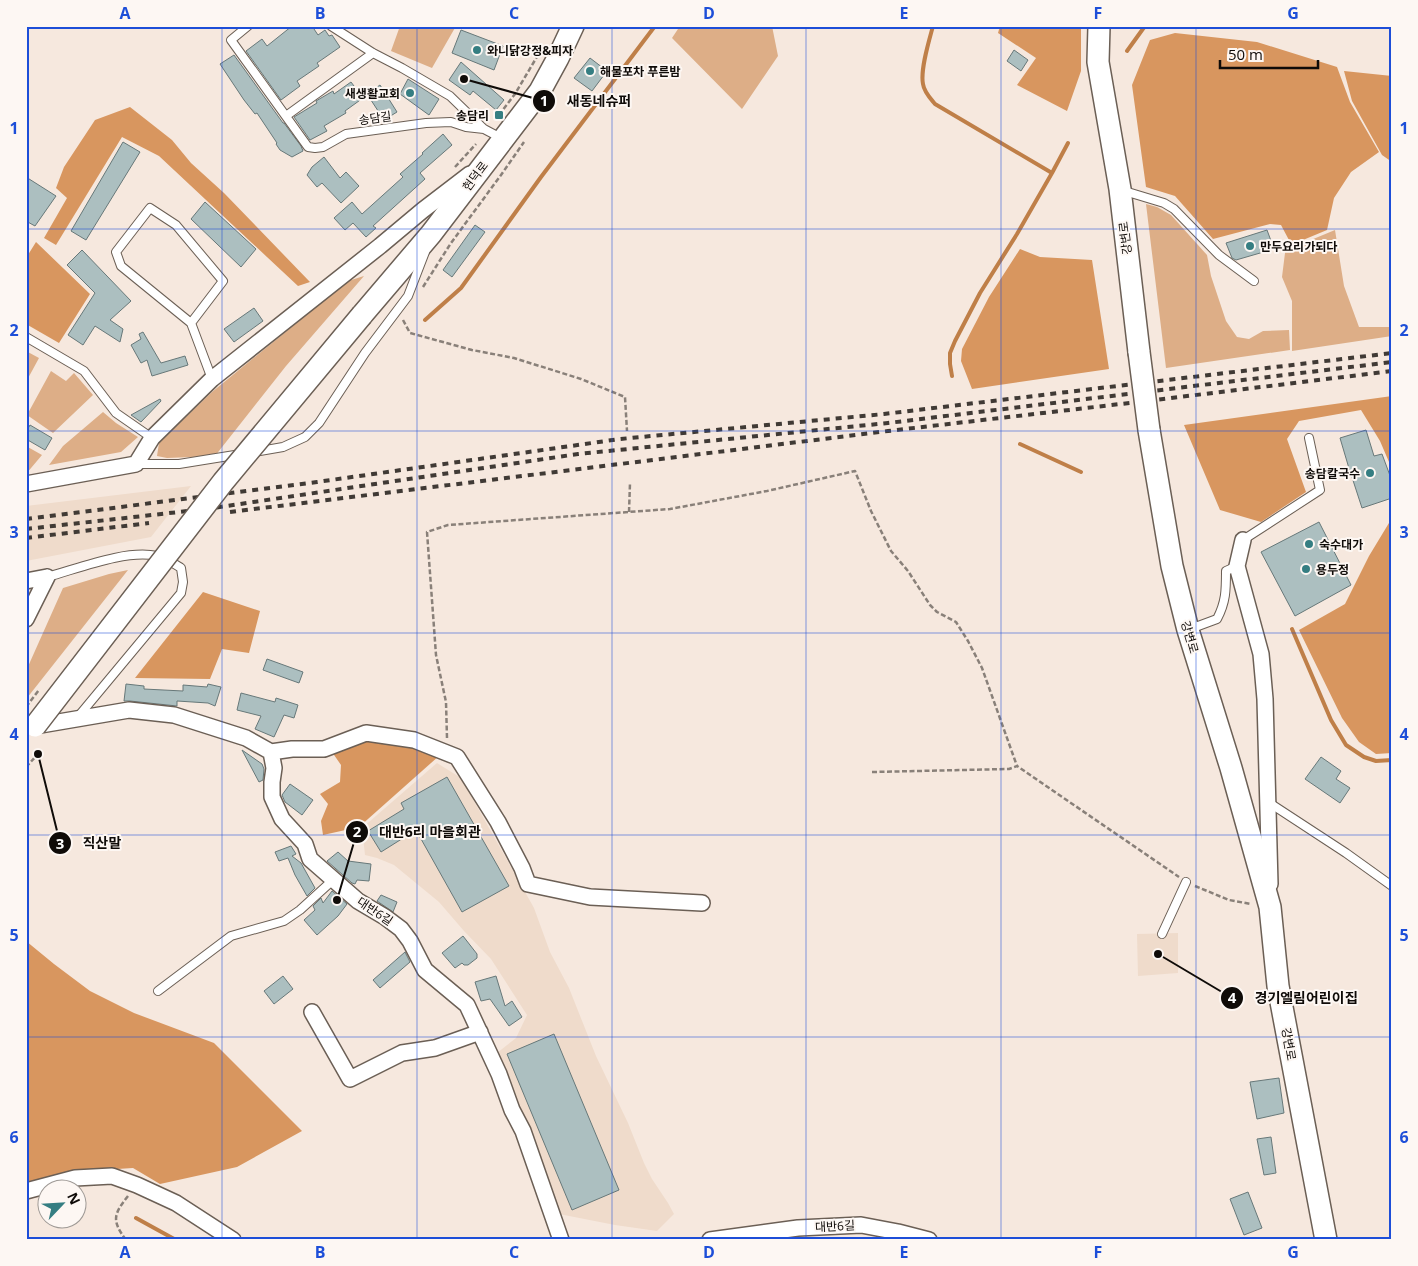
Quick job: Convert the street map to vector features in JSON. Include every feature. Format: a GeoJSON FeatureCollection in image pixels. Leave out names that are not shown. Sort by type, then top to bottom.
{"type":"FeatureCollection","features":[{"type":"Feature","properties":{"kind":"street","name":"현덕로"},"geometry":{"type":"LineString","coordinates":[[33,739],[223,482],[431,234],[486,161],[494,134],[540,91],[573,26]]}},
{"type":"Feature","properties":{"kind":"street","name":"강변로"},"geometry":{"type":"LineString","coordinates":[[1099,26],[1098,62],[1120,189],[1149,430],[1172,566],[1188,630],[1231,768],[1270,907],[1278,986],[1326,1240]]}},
{"type":"Feature","properties":{"kind":"street"},"geometry":{"type":"LineString","coordinates":[[26,484],[136,464],[152,438],[212,379],[486,161]]}},
{"type":"Feature","properties":{"kind":"street"},"geometry":{"type":"LineString","coordinates":[[1243,540],[1237,566],[1261,654],[1265,699],[1270,907]]}},
{"type":"Feature","properties":{"kind":"street"},"geometry":{"type":"LineString","coordinates":[[26,582],[47,577]]}},
{"type":"Feature","properties":{"kind":"street"},"geometry":{"type":"LineString","coordinates":[[26,619],[47,577]]}},
{"type":"Feature","properties":{"kind":"street"},"geometry":{"type":"LineString","coordinates":[[33,739],[75,720],[129,710],[174,715],[246,738],[271,752],[292,749],[324,749],[366,733],[414,740],[457,757],[498,822],[522,868],[528,884],[590,897],[702,903]]}},
{"type":"Feature","properties":{"kind":"street","name":"대반6길"},"geometry":{"type":"LineString","coordinates":[[271,752],[274,768],[272,797],[282,819],[305,844],[310,859],[358,900],[401,929],[410,941],[425,970],[467,1005],[499,1074],[512,1110],[523,1131],[561,1240]]}},
{"type":"Feature","properties":{"kind":"street"},"geometry":{"type":"LineString","coordinates":[[312,1012],[350,1079],[402,1053],[435,1048],[480,1032]]}},
{"type":"Feature","properties":{"kind":"street"},"geometry":{"type":"LineString","coordinates":[[26,1190],[75,1178],[112,1176],[137,1185],[176,1204],[234,1240]]}},
{"type":"Feature","properties":{"kind":"street","name":"대반6길"},"geometry":{"type":"LineString","coordinates":[[710,1240],[798,1228],[860,1225],[928,1240]]}},
{"type":"Feature","properties":{"kind":"lane","name":"송담길"},"geometry":{"type":"LineString","coordinates":[[248,26],[230,40],[308,147],[322,147],[346,134],[426,123],[451,122],[494,134]]}},
{"type":"Feature","properties":{"kind":"lane"},"geometry":{"type":"LineString","coordinates":[[331,26],[373,54],[402,68],[450,96],[494,134]]}},
{"type":"Feature","properties":{"kind":"lane"},"geometry":{"type":"LineString","coordinates":[[286,116],[373,54]]}},
{"type":"Feature","properties":{"kind":"lane"},"geometry":{"type":"LineString","coordinates":[[1120,189],[1164,203],[1174,209],[1219,255],[1254,281]]}},
{"type":"Feature","properties":{"kind":"lane"},"geometry":{"type":"LineString","coordinates":[[191,323],[223,281],[176,225],[150,208],[116,252],[122,266],[191,323],[212,379]]}},
{"type":"Feature","properties":{"kind":"lane"},"geometry":{"type":"LineString","coordinates":[[136,464],[179,464],[283,447],[305,437],[319,423],[366,353],[408,296],[431,234]]}},
{"type":"Feature","properties":{"kind":"lane"},"geometry":{"type":"LineString","coordinates":[[26,337],[84,371],[116,414],[152,438]]}},
{"type":"Feature","properties":{"kind":"lane"},"geometry":{"type":"LineString","coordinates":[[1243,540],[1320,490],[1309,438]]}},
{"type":"Feature","properties":{"kind":"lane"},"geometry":{"type":"LineString","coordinates":[[47,577],[118,557],[142,554],[158,556],[171,561],[181,568],[183,582],[181,593],[75,720]]}},
{"type":"Feature","properties":{"kind":"lane"},"geometry":{"type":"LineString","coordinates":[[1188,630],[1217,619],[1223,607],[1226,590],[1226,571],[1237,566]]}},
{"type":"Feature","properties":{"kind":"lane"},"geometry":{"type":"LineString","coordinates":[[1268,802],[1346,853],[1392,886]]}},
{"type":"Feature","properties":{"kind":"lane"},"geometry":{"type":"LineString","coordinates":[[158,991],[230,936],[284,921],[292,916],[333,880]]}},
{"type":"Feature","properties":{"kind":"lane"},"geometry":{"type":"LineString","coordinates":[[1162,934],[1186,882]]}},
{"type":"Feature","properties":{"kind":"path"},"geometry":{"type":"LineString","coordinates":[[499,115],[515,94],[538,55]]}},
{"type":"Feature","properties":{"kind":"path"},"geometry":{"type":"LineString","coordinates":[[397,310],[410,333],[472,350],[514,358],[581,379],[625,397],[627,431]]}},
{"type":"Feature","properties":{"kind":"path"},"geometry":{"type":"LineString","coordinates":[[457,757],[447,739],[446,702],[436,655],[427,532],[448,525],[670,509],[767,491],[855,471],[871,511],[891,551],[908,571],[930,605],[937,612],[956,622],[968,641],[982,668],[1017,766],[1186,882],[1229,900],[1270,907]]}},
{"type":"Feature","properties":{"kind":"path"},"geometry":{"type":"LineString","coordinates":[[629,512],[630,483]]}},
{"type":"Feature","properties":{"kind":"path"},"geometry":{"type":"LineString","coordinates":[[26,768],[33,739]]}},
{"type":"Feature","properties":{"kind":"path"},"geometry":{"type":"LineString","coordinates":[[872,772],[1009,770],[1017,766]]}},
{"type":"Feature","properties":{"kind":"path"},"geometry":{"type":"LineString","coordinates":[[126,1240],[118,1228],[116,1214],[119,1207],[137,1185]]}},
{"type":"Feature","properties":{"kind":"shaded area"},"geometry":{"type":"Polygon","coordinates":[[[400,26],[456,26],[432,68],[391,51],[400,26]]]}},
{"type":"Feature","properties":{"kind":"shaded area"},"geometry":{"type":"Polygon","coordinates":[[[680,26],[772,26],[778,56],[742,109],[672,38],[680,26]]]}},
{"type":"Feature","properties":{"kind":"shaded area"},"geometry":{"type":"Polygon","coordinates":[[[1000,26],[1081,26],[1081,71],[1067,111],[1017,85],[1036,58],[998,33],[1000,26]]]}},
{"type":"Feature","properties":{"kind":"shaded area"},"geometry":{"type":"Polygon","coordinates":[[[1175,33],[1257,42],[1337,67],[1350,102],[1379,152],[1351,172],[1334,198],[1327,230],[1303,240],[1290,242],[1281,225],[1270,224],[1213,239],[1175,196],[1146,187],[1132,85],[1150,40],[1175,33]]]}},
{"type":"Feature","properties":{"kind":"shaded area"},"geometry":{"type":"Polygon","coordinates":[[[1344,71],[1392,76],[1392,162],[1382,155],[1352,101],[1344,71]]]}},
{"type":"Feature","properties":{"kind":"shaded area"},"geometry":{"type":"Polygon","coordinates":[[[130,107],[172,140],[191,163],[224,193],[310,282],[298,286],[159,156],[122,137],[56,245],[44,238],[67,198],[56,188],[64,167],[95,120],[130,107]]]}},
{"type":"Feature","properties":{"kind":"shaded area"},"geometry":{"type":"Polygon","coordinates":[[[1146,204],[1157,207],[1171,215],[1207,255],[1211,276],[1226,321],[1237,337],[1249,339],[1263,331],[1289,330],[1290,350],[1166,368],[1146,204]]]}},
{"type":"Feature","properties":{"kind":"shaded area"},"geometry":{"type":"Polygon","coordinates":[[[1335,230],[1344,286],[1359,327],[1390,327],[1392,328],[1392,336],[1292,351],[1292,301],[1282,277],[1286,245],[1306,242],[1335,230]]]}},
{"type":"Feature","properties":{"kind":"shaded area"},"geometry":{"type":"Polygon","coordinates":[[[36,242],[90,294],[59,343],[26,324],[26,258],[36,242]]]}},
{"type":"Feature","properties":{"kind":"shaded area"},"geometry":{"type":"Polygon","coordinates":[[[1020,249],[1040,257],[1092,260],[1109,369],[972,389],[961,361],[962,349],[989,297],[1020,249]]]}},
{"type":"Feature","properties":{"kind":"shaded area"},"geometry":{"type":"Polygon","coordinates":[[[364,276],[286,366],[215,456],[167,458],[157,456],[159,443],[212,392],[348,281],[364,276]]]}},
{"type":"Feature","properties":{"kind":"shaded area"},"geometry":{"type":"Polygon","coordinates":[[[26,351],[39,358],[26,382],[26,351]]]}},
{"type":"Feature","properties":{"kind":"shaded area"},"geometry":{"type":"Polygon","coordinates":[[[51,371],[66,381],[74,373],[93,395],[53,433],[27,415],[51,371]]]}},
{"type":"Feature","properties":{"kind":"shaded area"},"geometry":{"type":"Polygon","coordinates":[[[1392,396],[1392,469],[1380,441],[1361,410],[1299,421],[1287,439],[1306,492],[1261,522],[1220,510],[1184,425],[1392,396]]]}},
{"type":"Feature","properties":{"kind":"shaded area"},"geometry":{"type":"Polygon","coordinates":[[[103,412],[138,437],[121,452],[49,465],[63,446],[103,412]]]}},
{"type":"Feature","properties":{"kind":"shaded area"},"geometry":{"type":"Polygon","coordinates":[[[26,446],[42,455],[26,474],[26,446]]]}},
{"type":"Feature","properties":{"kind":"shaded area"},"geometry":{"type":"Polygon","coordinates":[[[191,486],[151,537],[26,561],[26,506],[191,486]]]}},
{"type":"Feature","properties":{"kind":"shaded area"},"geometry":{"type":"Polygon","coordinates":[[[1392,518],[1392,753],[1376,754],[1359,742],[1342,718],[1299,630],[1345,604],[1369,556],[1392,518]]]}},
{"type":"Feature","properties":{"kind":"shaded area"},"geometry":{"type":"Polygon","coordinates":[[[128,570],[26,698],[26,671],[63,588],[128,570]]]}},
{"type":"Feature","properties":{"kind":"shaded area"},"geometry":{"type":"Polygon","coordinates":[[[203,592],[260,611],[249,653],[222,649],[210,679],[135,678],[203,592]]]}},
{"type":"Feature","properties":{"kind":"shaded area"},"geometry":{"type":"Polygon","coordinates":[[[366,738],[414,745],[440,755],[359,827],[323,835],[321,821],[328,804],[320,794],[340,782],[341,765],[332,752],[366,738]]]}},
{"type":"Feature","properties":{"kind":"shaded area"},"geometry":{"type":"Polygon","coordinates":[[[437,763],[461,778],[534,908],[550,952],[569,988],[596,1056],[628,1123],[644,1163],[674,1214],[657,1231],[559,1214],[497,1053],[516,1038],[527,1015],[491,959],[439,902],[394,865],[365,855],[362,828],[437,763]]]}},
{"type":"Feature","properties":{"kind":"shaded area"},"geometry":{"type":"Polygon","coordinates":[[[1178,933],[1178,973],[1138,976],[1137,934],[1178,933]]]}},
{"type":"Feature","properties":{"kind":"shaded area"},"geometry":{"type":"Polygon","coordinates":[[[26,941],[90,991],[134,1013],[214,1043],[302,1131],[237,1167],[160,1184],[133,1168],[70,1172],[38,1178],[38,1180],[26,1183],[26,941]]]}},
{"type":"Feature","properties":{"kind":"building"},"geometry":{"type":"Polygon","coordinates":[[[292,26],[312,26],[318,35],[325,30],[329,36],[332,35],[340,47],[317,63],[319,66],[297,81],[300,86],[281,100],[246,51],[262,39],[267,46],[292,26]]]}},
{"type":"Feature","properties":{"kind":"building"},"geometry":{"type":"Polygon","coordinates":[[[461,30],[503,46],[494,70],[452,53],[461,30]]]}},
{"type":"Feature","properties":{"kind":"building"},"geometry":{"type":"Polygon","coordinates":[[[1014,50],[1028,60],[1021,71],[1007,61],[1014,50]]]}},
{"type":"Feature","properties":{"kind":"building"},"geometry":{"type":"Polygon","coordinates":[[[234,55],[303,151],[292,157],[280,150],[257,113],[255,114],[244,100],[220,64],[234,55]]]}},
{"type":"Feature","properties":{"kind":"building"},"geometry":{"type":"Polygon","coordinates":[[[590,58],[607,71],[592,91],[574,78],[590,58]]]}},
{"type":"Feature","properties":{"kind":"building"},"geometry":{"type":"Polygon","coordinates":[[[461,62],[504,100],[496,110],[473,91],[470,95],[449,80],[461,62]]]}},
{"type":"Feature","properties":{"kind":"building"},"geometry":{"type":"Polygon","coordinates":[[[408,79],[439,99],[429,115],[400,94],[408,79]]]}},
{"type":"Feature","properties":{"kind":"building"},"geometry":{"type":"Polygon","coordinates":[[[351,82],[363,98],[345,111],[346,113],[324,126],[327,131],[310,140],[294,117],[317,103],[316,101],[333,91],[334,94],[351,82]]]}},
{"type":"Feature","properties":{"kind":"building"},"geometry":{"type":"Polygon","coordinates":[[[380,85],[397,112],[384,120],[367,94],[380,85]]]}},
{"type":"Feature","properties":{"kind":"building"},"geometry":{"type":"Polygon","coordinates":[[[443,134],[452,145],[420,173],[425,179],[373,226],[376,228],[366,237],[353,223],[345,230],[334,218],[352,202],[362,214],[403,177],[400,174],[443,134]]]}},
{"type":"Feature","properties":{"kind":"building"},"geometry":{"type":"Polygon","coordinates":[[[123,142],[140,152],[86,240],[71,231],[123,142]]]}},
{"type":"Feature","properties":{"kind":"building"},"geometry":{"type":"Polygon","coordinates":[[[324,157],[340,178],[346,172],[359,186],[341,203],[322,183],[317,187],[307,175],[312,167],[324,157]]]}},
{"type":"Feature","properties":{"kind":"building"},"geometry":{"type":"Polygon","coordinates":[[[26,177],[56,196],[35,226],[26,221],[26,177]]]}},
{"type":"Feature","properties":{"kind":"building"},"geometry":{"type":"Polygon","coordinates":[[[205,202],[256,249],[241,267],[191,219],[205,202]]]}},
{"type":"Feature","properties":{"kind":"building"},"geometry":{"type":"Polygon","coordinates":[[[475,225],[485,232],[452,277],[443,270],[475,225]]]}},
{"type":"Feature","properties":{"kind":"building","name":"만두요리가되다"},"geometry":{"type":"Polygon","coordinates":[[[1267,230],[1274,249],[1236,260],[1232,258],[1226,243],[1267,230]]]}},
{"type":"Feature","properties":{"kind":"building"},"geometry":{"type":"Polygon","coordinates":[[[82,250],[131,301],[110,320],[123,329],[120,342],[95,326],[83,345],[68,335],[95,293],[67,265],[82,250]]]}},
{"type":"Feature","properties":{"kind":"building"},"geometry":{"type":"Polygon","coordinates":[[[254,308],[263,321],[234,342],[224,329],[254,308]]]}},
{"type":"Feature","properties":{"kind":"building"},"geometry":{"type":"Polygon","coordinates":[[[143,332],[161,363],[185,356],[188,365],[152,376],[147,360],[141,363],[131,345],[141,339],[139,334],[143,332]]]}},
{"type":"Feature","properties":{"kind":"building"},"geometry":{"type":"Polygon","coordinates":[[[160,399],[161,401],[141,422],[131,415],[160,399]]]}},
{"type":"Feature","properties":{"kind":"building"},"geometry":{"type":"Polygon","coordinates":[[[30,425],[52,438],[45,450],[26,439],[26,432],[30,425]]]}},
{"type":"Feature","properties":{"kind":"building","name":"송담칼국수"},"geometry":{"type":"Polygon","coordinates":[[[1366,430],[1374,456],[1382,454],[1392,481],[1392,498],[1362,508],[1340,438],[1366,430]]]}},
{"type":"Feature","properties":{"kind":"building","name":"용두정"},"geometry":{"type":"Polygon","coordinates":[[[1319,522],[1351,585],[1295,616],[1261,552],[1319,522]]]}},
{"type":"Feature","properties":{"kind":"building"},"geometry":{"type":"Polygon","coordinates":[[[267,659],[303,672],[299,683],[263,670],[267,659]]]}},
{"type":"Feature","properties":{"kind":"building"},"geometry":{"type":"Polygon","coordinates":[[[126,684],[144,686],[144,689],[183,691],[183,685],[207,687],[208,684],[221,687],[215,706],[208,703],[177,701],[177,706],[124,701],[126,684]]]}},
{"type":"Feature","properties":{"kind":"building"},"geometry":{"type":"Polygon","coordinates":[[[241,693],[275,702],[276,698],[298,705],[294,718],[284,715],[274,737],[255,729],[261,716],[237,710],[241,693]]]}},
{"type":"Feature","properties":{"kind":"building"},"geometry":{"type":"Polygon","coordinates":[[[242,750],[262,764],[264,769],[263,780],[259,782],[242,750]]]}},
{"type":"Feature","properties":{"kind":"building"},"geometry":{"type":"Polygon","coordinates":[[[1321,757],[1341,771],[1336,779],[1350,788],[1340,803],[1305,779],[1321,757]]]}},
{"type":"Feature","properties":{"kind":"building"},"geometry":{"type":"Polygon","coordinates":[[[447,777],[509,886],[462,912],[416,830],[381,852],[368,831],[404,809],[401,803],[447,777]]]}},
{"type":"Feature","properties":{"kind":"building"},"geometry":{"type":"Polygon","coordinates":[[[290,784],[313,800],[302,815],[285,802],[282,795],[290,784]]]}},
{"type":"Feature","properties":{"kind":"building"},"geometry":{"type":"Polygon","coordinates":[[[291,846],[296,854],[292,856],[301,863],[315,888],[307,896],[288,858],[279,861],[275,852],[291,846]]]}},
{"type":"Feature","properties":{"kind":"building"},"geometry":{"type":"Polygon","coordinates":[[[338,852],[348,861],[371,864],[369,881],[357,880],[355,884],[352,883],[327,861],[338,852]]]}},
{"type":"Feature","properties":{"kind":"building"},"geometry":{"type":"Polygon","coordinates":[[[332,891],[347,904],[338,916],[317,935],[304,920],[315,910],[313,906],[321,898],[323,903],[332,891]]]}},
{"type":"Feature","properties":{"kind":"building"},"geometry":{"type":"Polygon","coordinates":[[[381,895],[397,902],[393,912],[377,901],[381,895]]]}},
{"type":"Feature","properties":{"kind":"building"},"geometry":{"type":"Polygon","coordinates":[[[463,936],[477,954],[477,958],[468,965],[462,963],[455,968],[442,953],[463,936]]]}},
{"type":"Feature","properties":{"kind":"building"},"geometry":{"type":"Polygon","coordinates":[[[405,952],[410,962],[380,988],[373,980],[405,952]]]}},
{"type":"Feature","properties":{"kind":"building"},"geometry":{"type":"Polygon","coordinates":[[[283,976],[293,989],[274,1004],[264,991],[283,976]]]}},
{"type":"Feature","properties":{"kind":"building"},"geometry":{"type":"Polygon","coordinates":[[[496,976],[505,1006],[512,1001],[522,1017],[509,1026],[490,999],[481,1001],[475,982],[496,976]]]}},
{"type":"Feature","properties":{"kind":"building"},"geometry":{"type":"Polygon","coordinates":[[[554,1034],[619,1190],[572,1210],[507,1054],[554,1034]]]}},
{"type":"Feature","properties":{"kind":"building"},"geometry":{"type":"Polygon","coordinates":[[[1279,1078],[1284,1113],[1257,1119],[1250,1082],[1279,1078]]]}},
{"type":"Feature","properties":{"kind":"building"},"geometry":{"type":"Polygon","coordinates":[[[1271,1137],[1276,1173],[1264,1175],[1257,1139],[1271,1137]]]}},
{"type":"Feature","properties":{"kind":"building"},"geometry":{"type":"Polygon","coordinates":[[[1248,1192],[1262,1228],[1244,1235],[1230,1199],[1248,1192]]]}},
{"type":"Feature","properties":{"kind":"waterway"},"geometry":{"type":"LineString","coordinates":[[425,320],[461,288],[541,177],[655,26]]}},
{"type":"Feature","properties":{"kind":"waterway"},"geometry":{"type":"LineString","coordinates":[[933,26],[925,55],[922,78],[929,97],[935,104],[1052,173]]}},
{"type":"Feature","properties":{"kind":"waterway"},"geometry":{"type":"LineString","coordinates":[[1127,51],[1145,26]]}},
{"type":"Feature","properties":{"kind":"waterway"},"geometry":{"type":"LineString","coordinates":[[952,376],[950,353],[955,341],[980,293],[1017,234],[1068,143]]}},
{"type":"Feature","properties":{"kind":"waterway"},"geometry":{"type":"LineString","coordinates":[[1020,444],[1081,472]]}},
{"type":"Feature","properties":{"kind":"waterway"},"geometry":{"type":"LineString","coordinates":[[1292,629],[1331,720],[1346,745],[1364,757],[1376,761],[1392,760]]}},
{"type":"Feature","properties":{"kind":"waterway"},"geometry":{"type":"LineString","coordinates":[[136,1218],[176,1240]]}},
{"type":"Feature","properties":{"kind":"railway"},"geometry":{"type":"LineString","coordinates":[[26,519],[317,482],[620,439],[884,414],[1392,353]]}},
{"type":"Feature","properties":{"kind":"railway"},"geometry":{"type":"LineString","coordinates":[[26,529],[206,509],[578,454],[888,423],[1392,362]]}},
{"type":"Feature","properties":{"kind":"railway"},"geometry":{"type":"LineString","coordinates":[[230,512],[1392,371]]}},
{"type":"Feature","properties":{"kind":"railway"},"geometry":{"type":"LineString","coordinates":[[26,538],[149,523]]}},
{"type":"Feature","properties":{"kind":"place","name":"와니닭강정&피자"},"geometry":{"type":"Point","coordinates":[477,50]}},
{"type":"Feature","properties":{"kind":"place","name":"해물포차 푸른밤"},"geometry":{"type":"Point","coordinates":[590,71]}},
{"type":"Feature","properties":{"kind":"place","name":"새동네슈퍼"},"geometry":{"type":"Point","coordinates":[464,79]}},
{"type":"Feature","properties":{"kind":"place","name":"새생활교회"},"geometry":{"type":"Point","coordinates":[410,93]}},
{"type":"Feature","properties":{"kind":"place","name":"송담리"},"geometry":{"type":"Point","coordinates":[499,115]}},
{"type":"Feature","properties":{"kind":"place","name":"만두요리가되다"},"geometry":{"type":"Point","coordinates":[1250,246]}},
{"type":"Feature","properties":{"kind":"place","name":"송담칼국수"},"geometry":{"type":"Point","coordinates":[1370,473]}},
{"type":"Feature","properties":{"kind":"place","name":"숙수대가"},"geometry":{"type":"Point","coordinates":[1309,544]}},
{"type":"Feature","properties":{"kind":"place","name":"용두정"},"geometry":{"type":"Point","coordinates":[1306,569]}},
{"type":"Feature","properties":{"kind":"place","name":"직산말"},"geometry":{"type":"Point","coordinates":[38,754]}},
{"type":"Feature","properties":{"kind":"place","name":"대반6리 마을회관"},"geometry":{"type":"Point","coordinates":[337,900]}},
{"type":"Feature","properties":{"kind":"place","name":"경기엘림어린이집"},"geometry":{"type":"Point","coordinates":[1158,954]}}]}
